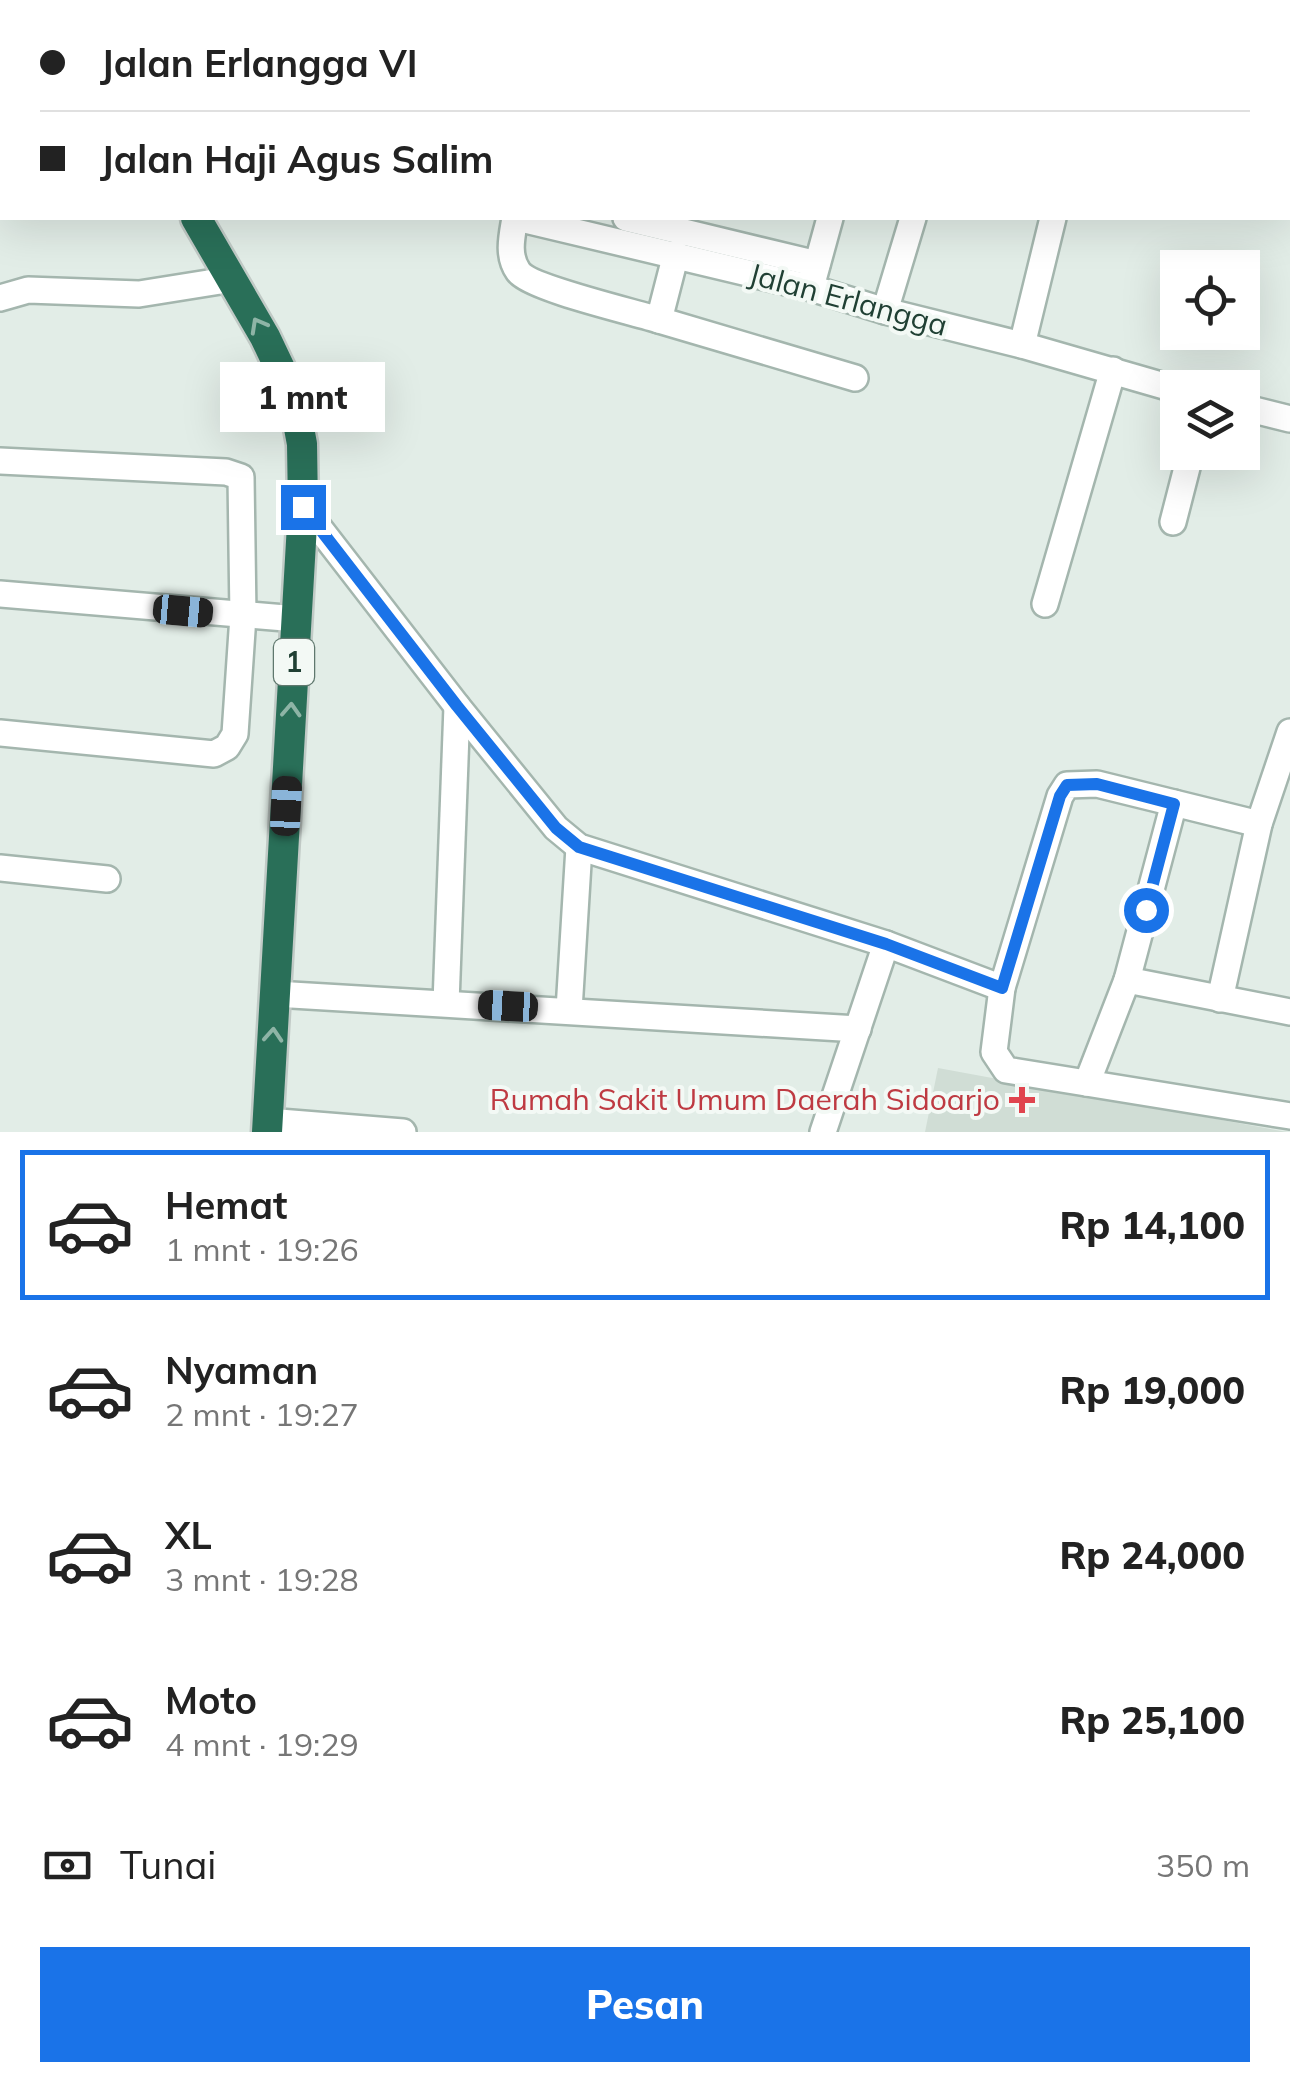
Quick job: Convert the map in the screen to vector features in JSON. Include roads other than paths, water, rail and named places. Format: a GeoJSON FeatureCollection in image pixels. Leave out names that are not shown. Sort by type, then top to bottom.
{"type":"FeatureCollection","features":[{"type":"Feature","properties":{"kind":"highway","name":"1"},"geometry":{"type":"LineString","coordinates":[[197,220],[293,396],[302,444],[303,507],[267,1127]]}},
{"type":"Feature","properties":{"kind":"street"},"geometry":{"type":"LineString","coordinates":[[516,220],[510,244],[514,262],[528,282],[856,378]]}},
{"type":"Feature","properties":{"kind":"street","name":"Jalan Erlangga"},"geometry":{"type":"LineString","coordinates":[[525,220],[676,254],[814,276],[885,311],[1160,384]]}},
{"type":"Feature","properties":{"kind":"street"},"geometry":{"type":"LineString","coordinates":[[632,220],[814,276],[829,220]]}},
{"type":"Feature","properties":{"kind":"street"},"geometry":{"type":"LineString","coordinates":[[885,311],[912,220]]}},
{"type":"Feature","properties":{"kind":"street"},"geometry":{"type":"LineString","coordinates":[[1022,345],[1052,220]]}},
{"type":"Feature","properties":{"kind":"street"},"geometry":{"type":"LineString","coordinates":[[660,320],[676,254]]}},
{"type":"Feature","properties":{"kind":"street"},"geometry":{"type":"LineString","coordinates":[[0,298],[28,290],[139,294],[233,280]]}},
{"type":"Feature","properties":{"kind":"street"},"geometry":{"type":"LineString","coordinates":[[1046,604],[1113,370]]}},
{"type":"Feature","properties":{"kind":"street"},"geometry":{"type":"LineString","coordinates":[[1260,412],[1290,419]]}},
{"type":"Feature","properties":{"kind":"street"},"geometry":{"type":"LineString","coordinates":[[0,461],[226,472],[241,478],[243,616],[235,734],[228,747],[214,754],[0,733]]}},
{"type":"Feature","properties":{"kind":"street"},"geometry":{"type":"LineString","coordinates":[[1173,522],[1186,470]]}},
{"type":"Feature","properties":{"kind":"street"},"geometry":{"type":"LineString","coordinates":[[303,507],[556,828],[579,847],[886,944],[994,985]]}},
{"type":"Feature","properties":{"kind":"street"},"geometry":{"type":"LineString","coordinates":[[0,594],[296,619]]}},
{"type":"Feature","properties":{"kind":"street"},"geometry":{"type":"LineString","coordinates":[[446,1003],[457,706]]}},
{"type":"Feature","properties":{"kind":"street"},"geometry":{"type":"LineString","coordinates":[[1220,999],[1259,824],[1290,732]]}},
{"type":"Feature","properties":{"kind":"street"},"geometry":{"type":"LineString","coordinates":[[1259,824],[1097,784],[1067,785],[994,985],[994,1052],[1006,1070],[1290,1116]]}},
{"type":"Feature","properties":{"kind":"street"},"geometry":{"type":"LineString","coordinates":[[1087,1084],[1127,980],[1174,804]]}},
{"type":"Feature","properties":{"kind":"street"},"geometry":{"type":"LineString","coordinates":[[569,1010],[579,847]]}},
{"type":"Feature","properties":{"kind":"street"},"geometry":{"type":"LineString","coordinates":[[0,868],[108,879]]}},
{"type":"Feature","properties":{"kind":"street"},"geometry":{"type":"LineString","coordinates":[[823,1132],[886,944]]}},
{"type":"Feature","properties":{"kind":"street"},"geometry":{"type":"LineString","coordinates":[[1127,980],[1290,1012]]}},
{"type":"Feature","properties":{"kind":"street"},"geometry":{"type":"LineString","coordinates":[[276,994],[858,1029]]}},
{"type":"Feature","properties":{"kind":"street"},"geometry":{"type":"LineString","coordinates":[[267,1127],[403,1132]]}},
{"type":"Feature","properties":{"kind":"place","name":"Rumah Sakit Umum Daerah Sidoarjo"},"geometry":{"type":"Point","coordinates":[1022,1100]}}]}
